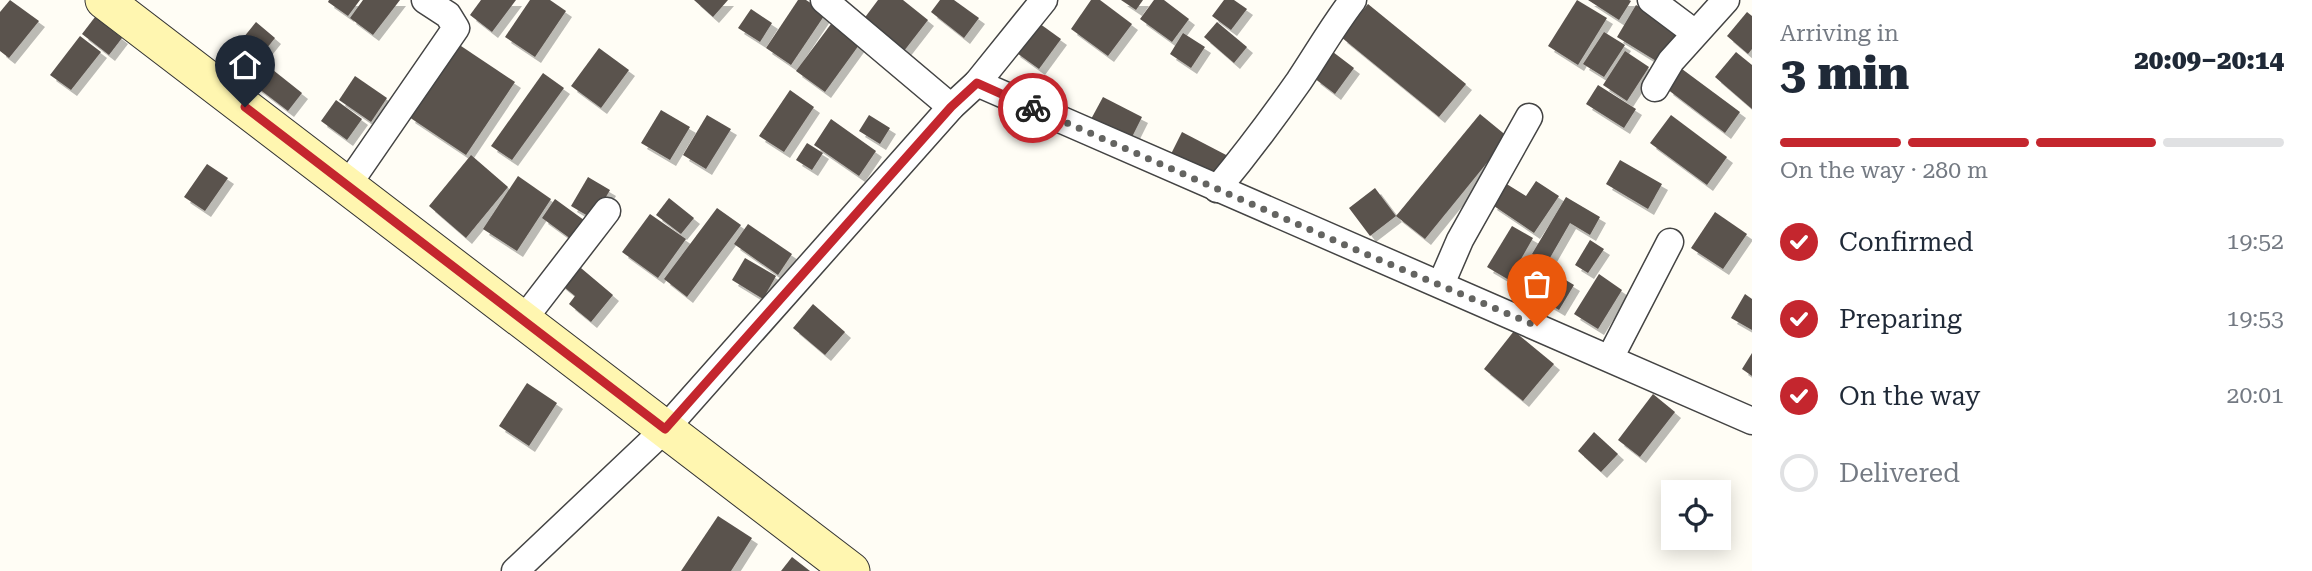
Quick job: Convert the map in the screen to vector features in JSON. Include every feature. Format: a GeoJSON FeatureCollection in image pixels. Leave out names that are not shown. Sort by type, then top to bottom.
{"type":"FeatureCollection","features":[{"type":"Feature","properties":{"kind":"street"},"geometry":{"type":"LineString","coordinates":[[347,186],[456,28],[448,15],[425,0]]}},
{"type":"Feature","properties":{"kind":"street"},"geometry":{"type":"LineString","coordinates":[[824,0],[951,107]]}},
{"type":"Feature","properties":{"kind":"street"},"geometry":{"type":"LineString","coordinates":[[515,571],[665,429],[951,107],[977,83],[1044,0]]}},
{"type":"Feature","properties":{"kind":"street"},"geometry":{"type":"LineString","coordinates":[[1217,190],[1260,135],[1300,79],[1326,35],[1353,0]]}},
{"type":"Feature","properties":{"kind":"street"},"geometry":{"type":"LineString","coordinates":[[1651,0],[1695,33]]}},
{"type":"Feature","properties":{"kind":"street"},"geometry":{"type":"LineString","coordinates":[[1655,88],[1671,61],[1726,0]]}},
{"type":"Feature","properties":{"kind":"street"},"geometry":{"type":"LineString","coordinates":[[120,4],[347,186],[851,571]]}},
{"type":"Feature","properties":{"kind":"street"},"geometry":{"type":"LineString","coordinates":[[977,83],[1217,190],[1441,284],[1752,421]]}},
{"type":"Feature","properties":{"kind":"street"},"geometry":{"type":"LineString","coordinates":[[1441,284],[1460,240],[1529,117]]}},
{"type":"Feature","properties":{"kind":"street"},"geometry":{"type":"LineString","coordinates":[[523,320],[607,211]]}},
{"type":"Feature","properties":{"kind":"street"},"geometry":{"type":"LineString","coordinates":[[1609,358],[1670,242]]}},
{"type":"Feature","properties":{"kind":"building"},"geometry":{"type":"Polygon","coordinates":[[[10,0],[39,21],[9,58],[0,51],[0,12],[10,0]]]}},
{"type":"Feature","properties":{"kind":"building"},"geometry":{"type":"Polygon","coordinates":[[[360,0],[348,16],[328,2],[360,0]]]}},
{"type":"Feature","properties":{"kind":"building"},"geometry":{"type":"Polygon","coordinates":[[[363,0],[400,0],[373,35],[350,18],[363,0]]]}},
{"type":"Feature","properties":{"kind":"building"},"geometry":{"type":"Polygon","coordinates":[[[481,0],[516,0],[492,32],[470,15],[481,0]]]}},
{"type":"Feature","properties":{"kind":"building"},"geometry":{"type":"Polygon","coordinates":[[[530,0],[550,0],[566,11],[535,57],[505,37],[530,0]]]}},
{"type":"Feature","properties":{"kind":"building"},"geometry":{"type":"Polygon","coordinates":[[[694,0],[728,0],[713,17],[694,0]]]}},
{"type":"Feature","properties":{"kind":"building"},"geometry":{"type":"Polygon","coordinates":[[[798,0],[806,0],[826,13],[791,65],[766,48],[798,0]]]}},
{"type":"Feature","properties":{"kind":"building"},"geometry":{"type":"Polygon","coordinates":[[[878,0],[903,0],[928,20],[897,60],[857,28],[878,0]]]}},
{"type":"Feature","properties":{"kind":"building"},"geometry":{"type":"Polygon","coordinates":[[[940,0],[954,0],[979,18],[964,38],[931,12],[940,0]]]}},
{"type":"Feature","properties":{"kind":"building"},"geometry":{"type":"Polygon","coordinates":[[[1091,0],[1100,0],[1132,24],[1108,56],[1071,29],[1091,0]]]}},
{"type":"Feature","properties":{"kind":"building"},"geometry":{"type":"Polygon","coordinates":[[[1121,0],[1143,0],[1136,10],[1121,0]]]}},
{"type":"Feature","properties":{"kind":"building"},"geometry":{"type":"Polygon","coordinates":[[[1154,0],[1164,0],[1189,19],[1172,42],[1140,19],[1154,0]]]}},
{"type":"Feature","properties":{"kind":"building"},"geometry":{"type":"Polygon","coordinates":[[[1224,0],[1234,0],[1247,9],[1231,30],[1212,16],[1224,0]]]}},
{"type":"Feature","properties":{"kind":"building"},"geometry":{"type":"Polygon","coordinates":[[[1577,0],[1607,18],[1578,65],[1548,46],[1577,0]]]}},
{"type":"Feature","properties":{"kind":"building"},"geometry":{"type":"Polygon","coordinates":[[[1588,0],[1629,0],[1631,1],[1619,20],[1588,0]]]}},
{"type":"Feature","properties":{"kind":"building"},"geometry":{"type":"Polygon","coordinates":[[[1368,4],[1466,84],[1439,117],[1341,37],[1368,4]]]}},
{"type":"Feature","properties":{"kind":"building"},"geometry":{"type":"Polygon","coordinates":[[[1636,5],[1681,32],[1661,64],[1617,37],[1636,5]]]}},
{"type":"Feature","properties":{"kind":"building"},"geometry":{"type":"Polygon","coordinates":[[[751,9],[772,23],[760,42],[738,28],[751,9]]]}},
{"type":"Feature","properties":{"kind":"building"},"geometry":{"type":"Polygon","coordinates":[[[1747,12],[1752,16],[1752,49],[1748,54],[1727,36],[1747,12]]]}},
{"type":"Feature","properties":{"kind":"building"},"geometry":{"type":"Polygon","coordinates":[[[95,17],[122,38],[109,55],[82,34],[95,17]]]}},
{"type":"Feature","properties":{"kind":"building"},"geometry":{"type":"Polygon","coordinates":[[[1036,21],[1061,39],[1039,69],[1014,51],[1036,21]]]}},
{"type":"Feature","properties":{"kind":"building"},"geometry":{"type":"Polygon","coordinates":[[[256,22],[275,38],[246,74],[227,58],[256,22]]]}},
{"type":"Feature","properties":{"kind":"building"},"geometry":{"type":"Polygon","coordinates":[[[1217,22],[1247,47],[1234,63],[1204,37],[1217,22]]]}},
{"type":"Feature","properties":{"kind":"building"},"geometry":{"type":"Polygon","coordinates":[[[831,24],[859,45],[825,92],[796,71],[831,24]]]}},
{"type":"Feature","properties":{"kind":"building"},"geometry":{"type":"Polygon","coordinates":[[[1604,32],[1625,45],[1604,77],[1583,64],[1604,32]]]}},
{"type":"Feature","properties":{"kind":"building"},"geometry":{"type":"Polygon","coordinates":[[[1183,33],[1205,47],[1191,68],[1170,54],[1183,33]]]}},
{"type":"Feature","properties":{"kind":"building"},"geometry":{"type":"Polygon","coordinates":[[[80,36],[101,52],[71,90],[50,75],[80,36]]]}},
{"type":"Feature","properties":{"kind":"building"},"geometry":{"type":"Polygon","coordinates":[[[458,44],[515,82],[466,155],[409,117],[458,44]]]}},
{"type":"Feature","properties":{"kind":"building"},"geometry":{"type":"Polygon","coordinates":[[[599,48],[629,70],[601,108],[571,86],[599,48]]]}},
{"type":"Feature","properties":{"kind":"building"},"geometry":{"type":"Polygon","coordinates":[[[1625,51],[1649,67],[1627,101],[1603,85],[1625,51]]]}},
{"type":"Feature","properties":{"kind":"building"},"geometry":{"type":"Polygon","coordinates":[[[1333,52],[1354,68],[1335,94],[1314,78],[1333,52]]]}},
{"type":"Feature","properties":{"kind":"building"},"geometry":{"type":"Polygon","coordinates":[[[1736,52],[1752,65],[1752,109],[1715,77],[1736,52]]]}},
{"type":"Feature","properties":{"kind":"building"},"geometry":{"type":"Polygon","coordinates":[[[268,66],[302,93],[288,111],[254,85],[268,66]]]}},
{"type":"Feature","properties":{"kind":"building"},"geometry":{"type":"Polygon","coordinates":[[[1682,69],[1740,112],[1725,133],[1667,89],[1682,69]]]}},
{"type":"Feature","properties":{"kind":"building"},"geometry":{"type":"Polygon","coordinates":[[[543,73],[564,88],[512,160],[491,146],[543,73]]]}},
{"type":"Feature","properties":{"kind":"building"},"geometry":{"type":"Polygon","coordinates":[[[355,76],[387,98],[371,122],[339,100],[355,76]]]}},
{"type":"Feature","properties":{"kind":"building"},"geometry":{"type":"Polygon","coordinates":[[[1598,85],[1636,109],[1624,128],[1586,104],[1598,85]]]}},
{"type":"Feature","properties":{"kind":"building"},"geometry":{"type":"Polygon","coordinates":[[[790,90],[814,107],[784,152],[759,136],[790,90]]]}},
{"type":"Feature","properties":{"kind":"building"},"geometry":{"type":"Polygon","coordinates":[[[1103,97],[1142,117],[1130,141],[1090,121],[1103,97]]]}},
{"type":"Feature","properties":{"kind":"building"},"geometry":{"type":"Polygon","coordinates":[[[336,100],[362,119],[347,140],[321,121],[336,100]]]}},
{"type":"Feature","properties":{"kind":"building"},"geometry":{"type":"Polygon","coordinates":[[[661,110],[690,127],[670,160],[641,143],[661,110]]]}},
{"type":"Feature","properties":{"kind":"building"},"geometry":{"type":"Polygon","coordinates":[[[1480,114],[1508,137],[1425,239],[1396,216],[1480,114]]]}},
{"type":"Feature","properties":{"kind":"building"},"geometry":{"type":"Polygon","coordinates":[[[707,115],[731,129],[706,169],[683,155],[707,115]]]}},
{"type":"Feature","properties":{"kind":"building"},"geometry":{"type":"Polygon","coordinates":[[[869,115],[890,128],[880,144],[859,131],[869,115]]]}},
{"type":"Feature","properties":{"kind":"building"},"geometry":{"type":"Polygon","coordinates":[[[1671,115],[1727,157],[1707,185],[1650,143],[1671,115]]]}},
{"type":"Feature","properties":{"kind":"building"},"geometry":{"type":"Polygon","coordinates":[[[831,119],[876,151],[859,176],[814,145],[831,119]]]}},
{"type":"Feature","properties":{"kind":"building"},"geometry":{"type":"Polygon","coordinates":[[[1182,132],[1230,157],[1218,179],[1171,154],[1182,132]]]}},
{"type":"Feature","properties":{"kind":"building"},"geometry":{"type":"Polygon","coordinates":[[[807,143],[823,153],[812,170],[796,160],[807,143]]]}},
{"type":"Feature","properties":{"kind":"building"},"geometry":{"type":"Polygon","coordinates":[[[471,155],[508,187],[466,238],[429,206],[471,155]]]}},
{"type":"Feature","properties":{"kind":"building"},"geometry":{"type":"Polygon","coordinates":[[[1620,160],[1662,184],[1648,209],[1606,184],[1620,160]]]}},
{"type":"Feature","properties":{"kind":"building"},"geometry":{"type":"Polygon","coordinates":[[[207,164],[228,178],[205,211],[184,197],[207,164]]]}},
{"type":"Feature","properties":{"kind":"building"},"geometry":{"type":"Polygon","coordinates":[[[518,176],[551,199],[517,251],[483,229],[518,176]]]}},
{"type":"Feature","properties":{"kind":"building"},"geometry":{"type":"Polygon","coordinates":[[[588,177],[610,190],[593,219],[571,206],[588,177]]]}},
{"type":"Feature","properties":{"kind":"building"},"geometry":{"type":"Polygon","coordinates":[[[1536,181],[1559,196],[1534,233],[1491,204],[1505,183],[1526,196],[1536,181]]]}},
{"type":"Feature","properties":{"kind":"building"},"geometry":{"type":"Polygon","coordinates":[[[1375,188],[1396,216],[1370,236],[1349,208],[1375,188]]]}},
{"type":"Feature","properties":{"kind":"building"},"geometry":{"type":"Polygon","coordinates":[[[1566,197],[1600,217],[1590,235],[1570,223],[1547,263],[1532,254],[1566,197]]]}},
{"type":"Feature","properties":{"kind":"building"},"geometry":{"type":"Polygon","coordinates":[[[669,198],[694,218],[681,234],[656,215],[669,198]]]}},
{"type":"Feature","properties":{"kind":"building"},"geometry":{"type":"Polygon","coordinates":[[[555,199],[588,223],[575,242],[542,218],[555,199]]]}},
{"type":"Feature","properties":{"kind":"building"},"geometry":{"type":"Polygon","coordinates":[[[717,208],[741,225],[687,297],[664,279],[717,208]]]}},
{"type":"Feature","properties":{"kind":"building"},"geometry":{"type":"Polygon","coordinates":[[[1715,212],[1747,234],[1723,269],[1691,248],[1715,212]]]}},
{"type":"Feature","properties":{"kind":"building"},"geometry":{"type":"Polygon","coordinates":[[[650,214],[686,239],[658,278],[622,252],[650,214]]]}},
{"type":"Feature","properties":{"kind":"building"},"geometry":{"type":"Polygon","coordinates":[[[748,224],[792,254],[778,275],[734,244],[748,224]]]}},
{"type":"Feature","properties":{"kind":"building"},"geometry":{"type":"Polygon","coordinates":[[[1512,226],[1533,238],[1509,280],[1487,267],[1512,226]]]}},
{"type":"Feature","properties":{"kind":"building"},"geometry":{"type":"Polygon","coordinates":[[[1590,240],[1604,249],[1588,273],[1575,265],[1590,240]]]}},
{"type":"Feature","properties":{"kind":"building"},"geometry":{"type":"Polygon","coordinates":[[[745,258],[776,276],[763,299],[732,280],[745,258]]]}},
{"type":"Feature","properties":{"kind":"building"},"geometry":{"type":"Polygon","coordinates":[[[1536,262],[1574,285],[1559,310],[1520,287],[1536,262]]]}},
{"type":"Feature","properties":{"kind":"building"},"geometry":{"type":"Polygon","coordinates":[[[575,263],[613,295],[591,322],[569,304],[575,296],[559,283],[575,263]]]}},
{"type":"Feature","properties":{"kind":"building"},"geometry":{"type":"Polygon","coordinates":[[[1599,274],[1622,290],[1598,329],[1574,314],[1599,274]]]}},
{"type":"Feature","properties":{"kind":"building"},"geometry":{"type":"Polygon","coordinates":[[[1745,294],[1752,299],[1752,330],[1731,318],[1745,294]]]}},
{"type":"Feature","properties":{"kind":"building"},"geometry":{"type":"Polygon","coordinates":[[[813,304],[845,332],[825,355],[793,328],[813,304]]]}},
{"type":"Feature","properties":{"kind":"building"},"geometry":{"type":"Polygon","coordinates":[[[1514,331],[1554,364],[1523,401],[1484,369],[1514,331]]]}},
{"type":"Feature","properties":{"kind":"building"},"geometry":{"type":"Polygon","coordinates":[[[1752,353],[1752,376],[1742,369],[1752,353]]]}},
{"type":"Feature","properties":{"kind":"building"},"geometry":{"type":"Polygon","coordinates":[[[527,383],[557,403],[529,446],[499,426],[527,383]]]}},
{"type":"Feature","properties":{"kind":"building"},"geometry":{"type":"Polygon","coordinates":[[[1653,394],[1675,412],[1640,457],[1618,440],[1653,394]]]}},
{"type":"Feature","properties":{"kind":"building"},"geometry":{"type":"Polygon","coordinates":[[[1594,432],[1618,454],[1601,472],[1578,451],[1594,432]]]}},
{"type":"Feature","properties":{"kind":"building"},"geometry":{"type":"Polygon","coordinates":[[[718,516],[752,538],[731,571],[681,571],[718,516]]]}},
{"type":"Feature","properties":{"kind":"building"},"geometry":{"type":"Polygon","coordinates":[[[792,557],[810,571],[781,571],[792,557]]]}},
{"type":"Feature","properties":{"kind":"way so far"},"geometry":{"type":"LineString","coordinates":[[1033,108],[1217,190],[1537,326]]}},
{"type":"Feature","properties":{"kind":"route"},"geometry":{"type":"LineString","coordinates":[[245,107],[665,429],[951,107],[977,83],[1033,108]]}}]}
